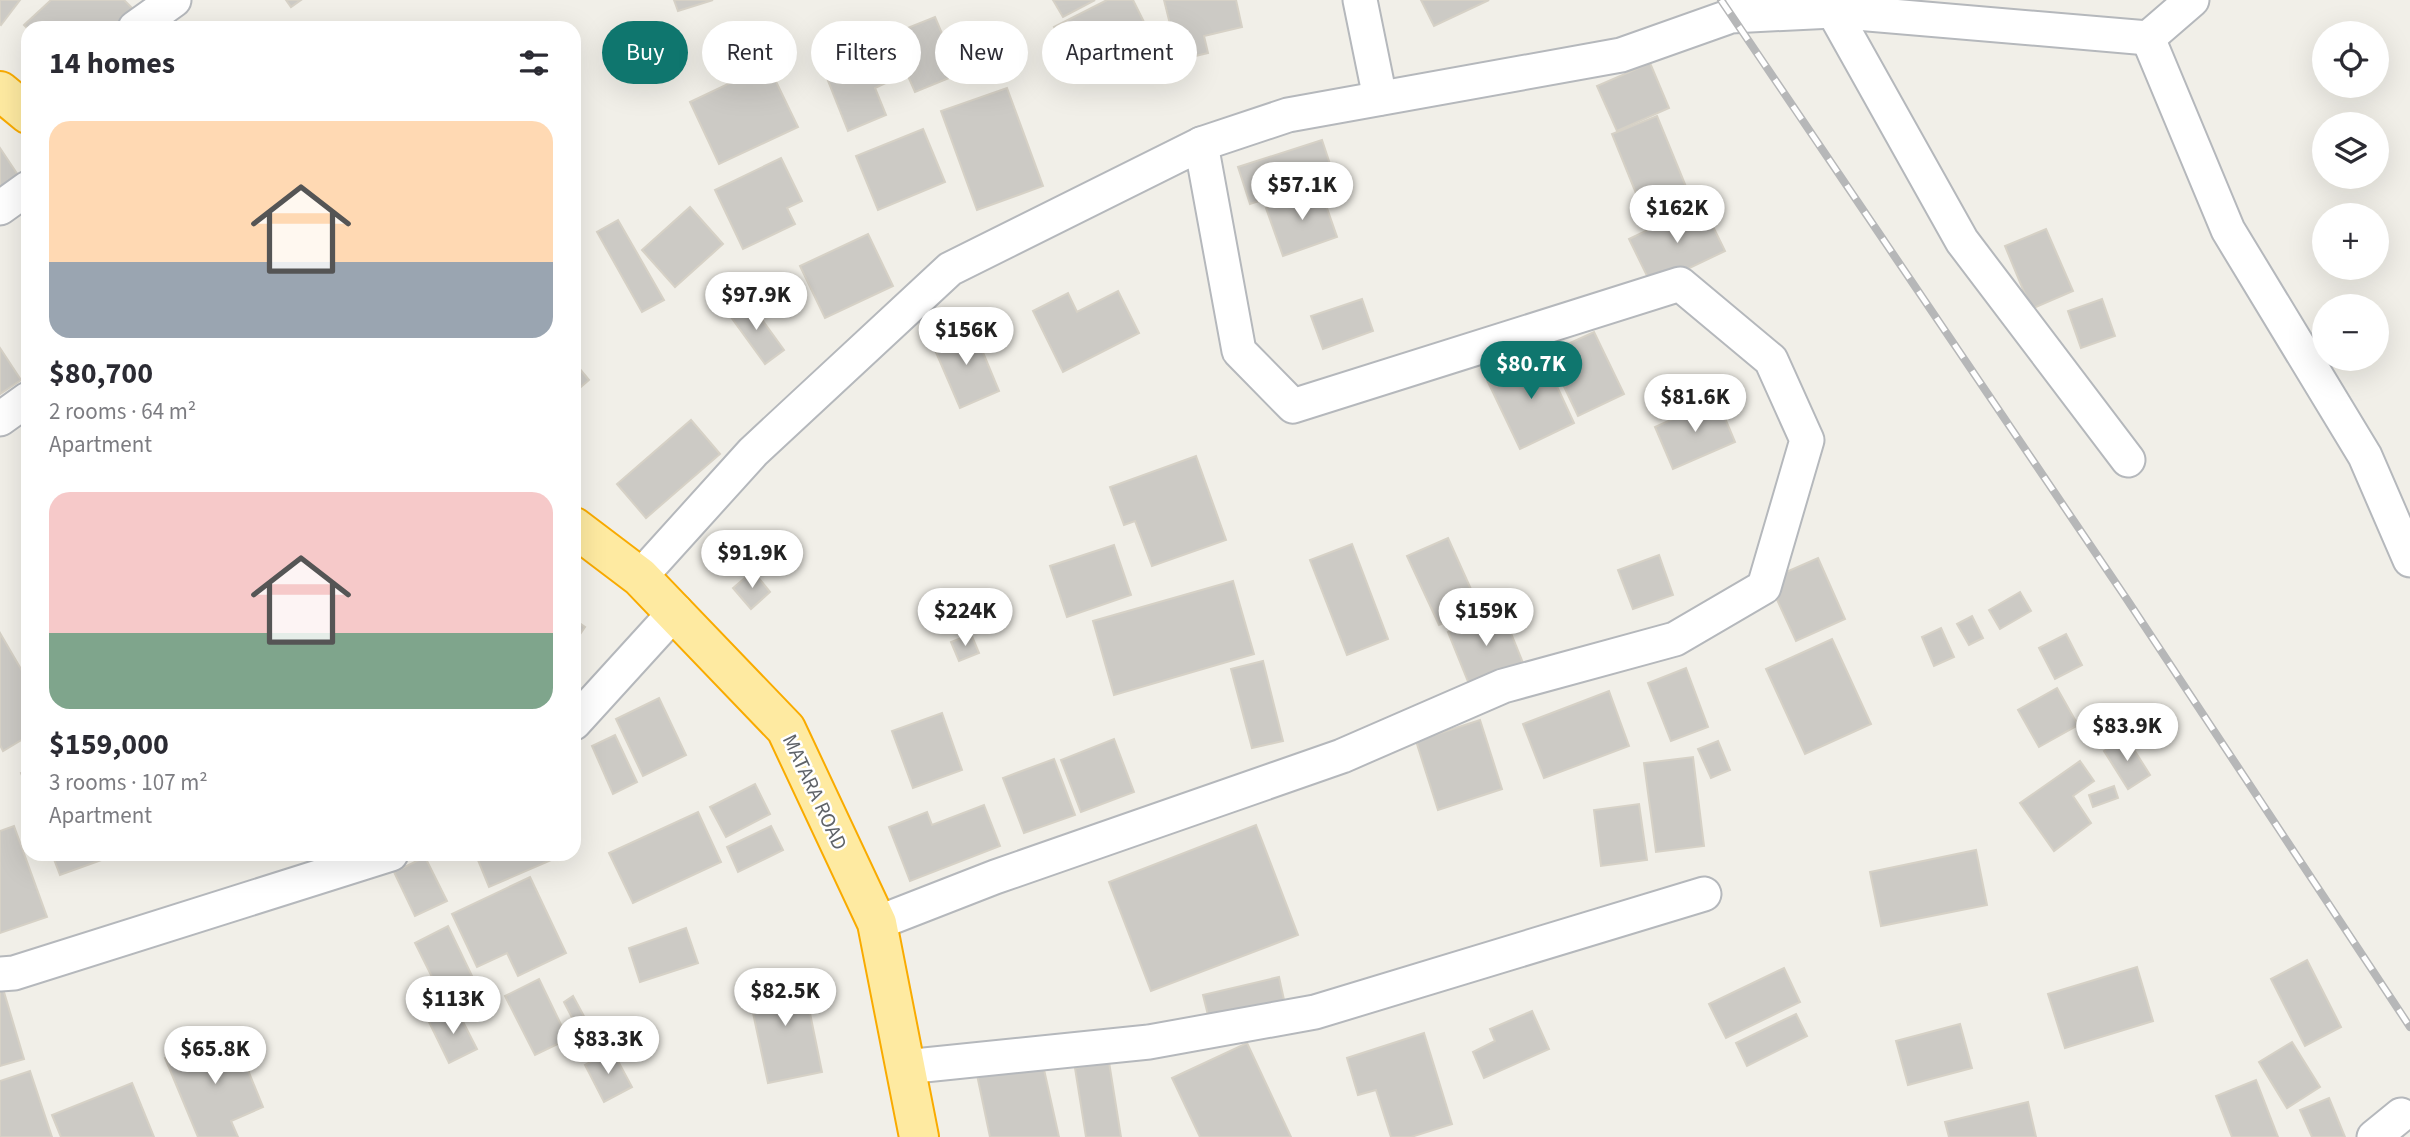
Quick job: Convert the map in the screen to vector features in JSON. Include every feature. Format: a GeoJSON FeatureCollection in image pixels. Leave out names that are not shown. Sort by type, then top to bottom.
{"type":"FeatureCollection","features":[{"type":"Feature","properties":{"kind":"highway"},"geometry":{"type":"LineString","coordinates":[[0,91],[21,108]]}},
{"type":"Feature","properties":{"kind":"highway","name":"MATARA ROAD"},"geometry":{"type":"LineString","coordinates":[[581,532],[640,577],[676,611],[786,729],[877,923],[919,1137]]}},
{"type":"Feature","properties":{"kind":"street"},"geometry":{"type":"LineString","coordinates":[[145,21],[174,0]]}},
{"type":"Feature","properties":{"kind":"street"},"geometry":{"type":"LineString","coordinates":[[1360,0],[1380,98]]}},
{"type":"Feature","properties":{"kind":"street"},"geometry":{"type":"LineString","coordinates":[[640,577],[754,452],[950,269],[1201,145],[1288,115],[1621,55],[1731,16],[1830,6],[2148,38],[2192,0]]}},
{"type":"Feature","properties":{"kind":"street"},"geometry":{"type":"LineString","coordinates":[[1830,6],[1962,241],[2128,460]]}},
{"type":"Feature","properties":{"kind":"street"},"geometry":{"type":"LineString","coordinates":[[2148,38],[2228,230],[2365,456],[2410,560]]}},
{"type":"Feature","properties":{"kind":"street"},"geometry":{"type":"LineString","coordinates":[[877,923],[995,877],[1342,756],[1503,686],[1675,639],[1764,587],[1807,440],[1771,360],[1680,284],[1293,406],[1239,351],[1201,145]]}},
{"type":"Feature","properties":{"kind":"street"},"geometry":{"type":"LineString","coordinates":[[0,208],[21,193]]}},
{"type":"Feature","properties":{"kind":"street"},"geometry":{"type":"LineString","coordinates":[[0,419],[21,404]]}},
{"type":"Feature","properties":{"kind":"street"},"geometry":{"type":"LineString","coordinates":[[581,715],[676,611]]}},
{"type":"Feature","properties":{"kind":"street"},"geometry":{"type":"LineString","coordinates":[[0,974],[13,973],[369,861]]}},
{"type":"Feature","properties":{"kind":"street"},"geometry":{"type":"LineString","coordinates":[[905,1067],[1149,1042],[1315,1012],[1704,894]]}},
{"type":"Feature","properties":{"kind":"street"},"geometry":{"type":"LineString","coordinates":[[2374,1137],[2401,1115]]}},
{"type":"Feature","properties":{"kind":"building"},"geometry":{"type":"Polygon","coordinates":[[[0,0],[20,0],[1,25],[0,24],[0,0]]]}},
{"type":"Feature","properties":{"kind":"building"},"geometry":{"type":"Polygon","coordinates":[[[51,0],[124,0],[133,9],[120,21],[28,21],[51,0]]]}},
{"type":"Feature","properties":{"kind":"building"},"geometry":{"type":"Polygon","coordinates":[[[286,0],[301,0],[291,7],[286,0]]]}},
{"type":"Feature","properties":{"kind":"building"},"geometry":{"type":"Polygon","coordinates":[[[674,0],[713,0],[678,11],[674,0]]]}},
{"type":"Feature","properties":{"kind":"building"},"geometry":{"type":"Polygon","coordinates":[[[1053,0],[1095,0],[1063,17],[1053,0]]]}},
{"type":"Feature","properties":{"kind":"building"},"geometry":{"type":"Polygon","coordinates":[[[1107,0],[1133,0],[1144,21],[1066,21],[1107,0]]]}},
{"type":"Feature","properties":{"kind":"building"},"geometry":{"type":"Polygon","coordinates":[[[1164,0],[1236,0],[1242,27],[1204,36],[1208,53],[1197,56],[1197,21],[1169,21],[1164,0]]]}},
{"type":"Feature","properties":{"kind":"building"},"geometry":{"type":"Polygon","coordinates":[[[1421,0],[1489,0],[1434,26],[1421,0]]]}},
{"type":"Feature","properties":{"kind":"building"},"geometry":{"type":"Polygon","coordinates":[[[935,17],[937,21],[935,84],[915,92],[911,84],[921,84],[921,23],[935,17]]]}},
{"type":"Feature","properties":{"kind":"building"},"geometry":{"type":"Polygon","coordinates":[[[1650,63],[1669,108],[1617,131],[1597,86],[1650,63]]]}},
{"type":"Feature","properties":{"kind":"building"},"geometry":{"type":"Polygon","coordinates":[[[728,84],[777,84],[798,127],[719,164],[690,102],[728,84]]]}},
{"type":"Feature","properties":{"kind":"building"},"geometry":{"type":"Polygon","coordinates":[[[829,84],[884,84],[875,88],[886,115],[848,131],[829,84]]]}},
{"type":"Feature","properties":{"kind":"building"},"geometry":{"type":"Polygon","coordinates":[[[1007,88],[1043,186],[977,210],[941,111],[1007,88]]]}},
{"type":"Feature","properties":{"kind":"building"},"geometry":{"type":"Polygon","coordinates":[[[1657,116],[1689,194],[1644,213],[1612,134],[1657,116]]]}},
{"type":"Feature","properties":{"kind":"building"},"geometry":{"type":"Polygon","coordinates":[[[923,129],[945,182],[878,210],[856,156],[923,129]]]}},
{"type":"Feature","properties":{"kind":"building"},"geometry":{"type":"Polygon","coordinates":[[[1322,140],[1334,176],[1250,204],[1238,167],[1322,140]]]}},
{"type":"Feature","properties":{"kind":"building"},"geometry":{"type":"Polygon","coordinates":[[[0,148],[20,178],[0,192],[0,148]]]}},
{"type":"Feature","properties":{"kind":"building"},"geometry":{"type":"Polygon","coordinates":[[[781,158],[802,201],[787,208],[795,224],[743,249],[715,190],[781,158]]]}},
{"type":"Feature","properties":{"kind":"building"},"geometry":{"type":"Polygon","coordinates":[[[1320,188],[1337,237],[1283,256],[1266,208],[1320,188]]]}},
{"type":"Feature","properties":{"kind":"building"},"geometry":{"type":"Polygon","coordinates":[[[1702,204],[1725,251],[1652,286],[1629,239],[1702,204]]]}},
{"type":"Feature","properties":{"kind":"building"},"geometry":{"type":"Polygon","coordinates":[[[690,207],[723,244],[675,287],[642,250],[690,207]]]}},
{"type":"Feature","properties":{"kind":"building"},"geometry":{"type":"Polygon","coordinates":[[[618,220],[664,300],[642,312],[597,232],[618,220]]]}},
{"type":"Feature","properties":{"kind":"building"},"geometry":{"type":"Polygon","coordinates":[[[2046,229],[2073,291],[2031,309],[2005,246],[2046,229]]]}},
{"type":"Feature","properties":{"kind":"building"},"geometry":{"type":"Polygon","coordinates":[[[868,234],[893,286],[825,318],[800,266],[868,234]]]}},
{"type":"Feature","properties":{"kind":"building"},"geometry":{"type":"Polygon","coordinates":[[[1118,291],[1139,333],[1063,372],[1033,311],[1068,293],[1077,312],[1118,291]]]}},
{"type":"Feature","properties":{"kind":"building"},"geometry":{"type":"Polygon","coordinates":[[[747,299],[784,350],[765,364],[728,313],[747,299]]]}},
{"type":"Feature","properties":{"kind":"building"},"geometry":{"type":"Polygon","coordinates":[[[1362,299],[1373,331],[1323,349],[1311,316],[1362,299]]]}},
{"type":"Feature","properties":{"kind":"building"},"geometry":{"type":"Polygon","coordinates":[[[2102,299],[2115,336],[2081,348],[2068,311],[2102,299]]]}},
{"type":"Feature","properties":{"kind":"building"},"geometry":{"type":"Polygon","coordinates":[[[972,326],[999,391],[960,408],[932,343],[972,326]]]}},
{"type":"Feature","properties":{"kind":"building"},"geometry":{"type":"Polygon","coordinates":[[[1594,332],[1624,394],[1578,416],[1548,353],[1594,332]]]}},
{"type":"Feature","properties":{"kind":"building"},"geometry":{"type":"Polygon","coordinates":[[[0,348],[21,380],[0,394],[0,348]]]}},
{"type":"Feature","properties":{"kind":"building"},"geometry":{"type":"Polygon","coordinates":[[[1542,354],[1574,423],[1520,449],[1487,380],[1542,354]]]}},
{"type":"Feature","properties":{"kind":"building"},"geometry":{"type":"Polygon","coordinates":[[[581,370],[589,380],[581,387],[581,370]]]}},
{"type":"Feature","properties":{"kind":"building"},"geometry":{"type":"Polygon","coordinates":[[[1717,399],[1735,442],[1673,469],[1655,427],[1717,399]]]}},
{"type":"Feature","properties":{"kind":"building"},"geometry":{"type":"Polygon","coordinates":[[[691,420],[720,454],[646,518],[617,484],[691,420]]]}},
{"type":"Feature","properties":{"kind":"building"},"geometry":{"type":"Polygon","coordinates":[[[1196,456],[1226,540],[1152,566],[1135,521],[1124,525],[1110,487],[1196,456]]]}},
{"type":"Feature","properties":{"kind":"building"},"geometry":{"type":"Polygon","coordinates":[[[1448,538],[1479,607],[1439,625],[1407,556],[1448,538]]]}},
{"type":"Feature","properties":{"kind":"building"},"geometry":{"type":"Polygon","coordinates":[[[1352,544],[1388,639],[1347,655],[1310,560],[1352,544]]]}},
{"type":"Feature","properties":{"kind":"building"},"geometry":{"type":"Polygon","coordinates":[[[1114,545],[1131,595],[1067,617],[1050,566],[1114,545]]]}},
{"type":"Feature","properties":{"kind":"building"},"geometry":{"type":"Polygon","coordinates":[[[1659,555],[1673,595],[1633,609],[1618,570],[1659,555]]]}},
{"type":"Feature","properties":{"kind":"building"},"geometry":{"type":"Polygon","coordinates":[[[1818,558],[1845,619],[1796,641],[1768,580],[1818,558]]]}},
{"type":"Feature","properties":{"kind":"building"},"geometry":{"type":"Polygon","coordinates":[[[753,571],[770,592],[751,609],[733,588],[753,571]]]}},
{"type":"Feature","properties":{"kind":"building"},"geometry":{"type":"Polygon","coordinates":[[[1233,581],[1254,654],[1114,695],[1093,621],[1233,581]]]}},
{"type":"Feature","properties":{"kind":"building"},"geometry":{"type":"Polygon","coordinates":[[[2020,592],[2031,611],[2000,629],[1989,610],[2020,592]]]}},
{"type":"Feature","properties":{"kind":"building"},"geometry":{"type":"Polygon","coordinates":[[[1502,611],[1523,663],[1469,684],[1448,632],[1502,611]]]}},
{"type":"Feature","properties":{"kind":"building"},"geometry":{"type":"Polygon","coordinates":[[[1972,616],[1983,638],[1969,645],[1957,624],[1972,616]]]}},
{"type":"Feature","properties":{"kind":"building"},"geometry":{"type":"Polygon","coordinates":[[[1941,628],[1954,657],[1934,666],[1922,637],[1941,628]]]}},
{"type":"Feature","properties":{"kind":"building"},"geometry":{"type":"Polygon","coordinates":[[[0,633],[21,669],[21,740],[3,751],[0,745],[0,633]]]}},
{"type":"Feature","properties":{"kind":"building"},"geometry":{"type":"Polygon","coordinates":[[[971,634],[979,653],[959,661],[951,642],[971,634]]]}},
{"type":"Feature","properties":{"kind":"building"},"geometry":{"type":"Polygon","coordinates":[[[2066,634],[2082,665],[2055,679],[2039,648],[2066,634]]]}},
{"type":"Feature","properties":{"kind":"building"},"geometry":{"type":"Polygon","coordinates":[[[1832,639],[1871,724],[1805,754],[1766,669],[1832,639]]]}},
{"type":"Feature","properties":{"kind":"building"},"geometry":{"type":"Polygon","coordinates":[[[1263,661],[1283,741],[1252,748],[1231,669],[1263,661]]]}},
{"type":"Feature","properties":{"kind":"building"},"geometry":{"type":"Polygon","coordinates":[[[1686,668],[1708,727],[1671,741],[1648,683],[1686,668]]]}},
{"type":"Feature","properties":{"kind":"building"},"geometry":{"type":"Polygon","coordinates":[[[2057,688],[2078,725],[2039,747],[2018,710],[2057,688]]]}},
{"type":"Feature","properties":{"kind":"building"},"geometry":{"type":"Polygon","coordinates":[[[1609,691],[1629,746],[1544,778],[1523,724],[1609,691]]]}},
{"type":"Feature","properties":{"kind":"building"},"geometry":{"type":"Polygon","coordinates":[[[659,698],[686,755],[643,776],[616,719],[659,698]]]}},
{"type":"Feature","properties":{"kind":"building"},"geometry":{"type":"Polygon","coordinates":[[[942,713],[962,770],[913,788],[892,731],[942,713]]]}},
{"type":"Feature","properties":{"kind":"building"},"geometry":{"type":"Polygon","coordinates":[[[1480,720],[1502,789],[1438,810],[1416,741],[1480,720]]]}},
{"type":"Feature","properties":{"kind":"building"},"geometry":{"type":"Polygon","coordinates":[[[615,735],[637,782],[613,794],[592,746],[615,735]]]}},
{"type":"Feature","properties":{"kind":"building"},"geometry":{"type":"Polygon","coordinates":[[[2126,737],[2150,775],[2128,789],[2104,751],[2126,737]]]}},
{"type":"Feature","properties":{"kind":"building"},"geometry":{"type":"Polygon","coordinates":[[[1114,739],[1134,792],[1081,812],[1061,760],[1114,739]]]}},
{"type":"Feature","properties":{"kind":"building"},"geometry":{"type":"Polygon","coordinates":[[[1718,741],[1730,770],[1711,778],[1698,749],[1718,741]]]}},
{"type":"Feature","properties":{"kind":"building"},"geometry":{"type":"Polygon","coordinates":[[[1693,757],[1704,846],[1656,852],[1644,763],[1693,757]]]}},
{"type":"Feature","properties":{"kind":"building"},"geometry":{"type":"Polygon","coordinates":[[[1054,759],[1075,815],[1024,833],[1003,778],[1054,759]]]}},
{"type":"Feature","properties":{"kind":"building"},"geometry":{"type":"Polygon","coordinates":[[[2080,761],[2094,781],[2073,796],[2091,823],[2054,851],[2020,803],[2080,761]]]}},
{"type":"Feature","properties":{"kind":"building"},"geometry":{"type":"Polygon","coordinates":[[[755,784],[770,814],[726,837],[710,807],[755,784]]]}},
{"type":"Feature","properties":{"kind":"building"},"geometry":{"type":"Polygon","coordinates":[[[2114,786],[2118,798],[2093,807],[2089,795],[2114,786]]]}},
{"type":"Feature","properties":{"kind":"building"},"geometry":{"type":"Polygon","coordinates":[[[1639,804],[1647,860],[1601,866],[1594,810],[1639,804]]]}},
{"type":"Feature","properties":{"kind":"building"},"geometry":{"type":"Polygon","coordinates":[[[984,805],[1000,846],[910,881],[889,827],[927,812],[932,825],[984,805]]]}},
{"type":"Feature","properties":{"kind":"building"},"geometry":{"type":"Polygon","coordinates":[[[698,812],[721,862],[633,903],[609,853],[698,812]]]}},
{"type":"Feature","properties":{"kind":"building"},"geometry":{"type":"Polygon","coordinates":[[[1256,825],[1298,935],[1151,991],[1109,882],[1256,825]]]}},
{"type":"Feature","properties":{"kind":"building"},"geometry":{"type":"Polygon","coordinates":[[[14,826],[21,845],[21,861],[27,861],[47,917],[0,933],[0,831],[14,826]]]}},
{"type":"Feature","properties":{"kind":"building"},"geometry":{"type":"Polygon","coordinates":[[[771,826],[783,850],[738,872],[727,847],[771,826]]]}},
{"type":"Feature","properties":{"kind":"building"},"geometry":{"type":"Polygon","coordinates":[[[1976,850],[1987,905],[1881,926],[1870,872],[1976,850]]]}},
{"type":"Feature","properties":{"kind":"building"},"geometry":{"type":"Polygon","coordinates":[[[55,861],[99,861],[60,875],[55,861]]]}},
{"type":"Feature","properties":{"kind":"building"},"geometry":{"type":"Polygon","coordinates":[[[417,861],[427,861],[447,901],[415,916],[394,872],[417,861]]]}},
{"type":"Feature","properties":{"kind":"building"},"geometry":{"type":"Polygon","coordinates":[[[478,861],[549,861],[489,887],[478,861]]]}},
{"type":"Feature","properties":{"kind":"building"},"geometry":{"type":"Polygon","coordinates":[[[530,877],[566,953],[518,976],[507,953],[477,967],[452,914],[530,877]]]}},
{"type":"Feature","properties":{"kind":"building"},"geometry":{"type":"Polygon","coordinates":[[[448,926],[473,978],[441,995],[415,943],[448,926]]]}},
{"type":"Feature","properties":{"kind":"building"},"geometry":{"type":"Polygon","coordinates":[[[686,928],[698,963],[640,982],[629,948],[686,928]]]}},
{"type":"Feature","properties":{"kind":"building"},"geometry":{"type":"Polygon","coordinates":[[[2307,960],[2341,1027],[2305,1046],[2271,979],[2307,960]]]}},
{"type":"Feature","properties":{"kind":"building"},"geometry":{"type":"Polygon","coordinates":[[[2137,967],[2153,1021],[2065,1048],[2048,994],[2137,967]]]}},
{"type":"Feature","properties":{"kind":"building"},"geometry":{"type":"Polygon","coordinates":[[[1784,968],[1800,1002],[1726,1038],[1709,1004],[1784,968]]]}},
{"type":"Feature","properties":{"kind":"building"},"geometry":{"type":"Polygon","coordinates":[[[802,974],[822,1072],[768,1083],[747,985],[802,974]]]}},
{"type":"Feature","properties":{"kind":"building"},"geometry":{"type":"Polygon","coordinates":[[[1279,977],[1286,1009],[1211,1027],[1203,995],[1279,977]]]}},
{"type":"Feature","properties":{"kind":"building"},"geometry":{"type":"Polygon","coordinates":[[[539,979],[568,1039],[535,1055],[505,996],[539,979]]]}},
{"type":"Feature","properties":{"kind":"building"},"geometry":{"type":"Polygon","coordinates":[[[0,983],[24,1059],[0,1066],[0,983]]]}},
{"type":"Feature","properties":{"kind":"building"},"geometry":{"type":"Polygon","coordinates":[[[573,996],[592,1031],[582,1037],[564,1002],[573,996]]]}},
{"type":"Feature","properties":{"kind":"building"},"geometry":{"type":"Polygon","coordinates":[[[456,1008],[477,1049],[449,1063],[429,1022],[456,1008]]]}},
{"type":"Feature","properties":{"kind":"building"},"geometry":{"type":"Polygon","coordinates":[[[1532,1011],[1549,1049],[1484,1078],[1473,1052],[1495,1041],[1490,1029],[1532,1011]]]}},
{"type":"Feature","properties":{"kind":"building"},"geometry":{"type":"Polygon","coordinates":[[[1796,1014],[1807,1036],[1747,1066],[1736,1043],[1796,1014]]]}},
{"type":"Feature","properties":{"kind":"building"},"geometry":{"type":"Polygon","coordinates":[[[1960,1024],[1972,1068],[1908,1085],[1896,1041],[1960,1024]]]}},
{"type":"Feature","properties":{"kind":"building"},"geometry":{"type":"Polygon","coordinates":[[[232,1031],[263,1107],[231,1121],[238,1137],[198,1137],[165,1058],[232,1031]]]}},
{"type":"Feature","properties":{"kind":"building"},"geometry":{"type":"Polygon","coordinates":[[[1424,1033],[1452,1124],[1411,1137],[1391,1137],[1376,1090],[1358,1095],[1347,1058],[1424,1033]]]}},
{"type":"Feature","properties":{"kind":"building"},"geometry":{"type":"Polygon","coordinates":[[[2292,1042],[2320,1087],[2287,1108],[2259,1062],[2292,1042]]]}},
{"type":"Feature","properties":{"kind":"building"},"geometry":{"type":"Polygon","coordinates":[[[1247,1043],[1291,1137],[1200,1137],[1172,1078],[1247,1043]]]}},
{"type":"Feature","properties":{"kind":"building"},"geometry":{"type":"Polygon","coordinates":[[[612,1050],[632,1087],[604,1102],[585,1065],[612,1050]]]}},
{"type":"Feature","properties":{"kind":"building"},"geometry":{"type":"Polygon","coordinates":[[[1041,1056],[1059,1137],[990,1137],[976,1070],[1041,1056]]]}},
{"type":"Feature","properties":{"kind":"building"},"geometry":{"type":"Polygon","coordinates":[[[1109,1062],[1121,1137],[1086,1137],[1075,1068],[1109,1062]]]}},
{"type":"Feature","properties":{"kind":"building"},"geometry":{"type":"Polygon","coordinates":[[[30,1071],[52,1137],[0,1137],[0,1081],[30,1071]]]}},
{"type":"Feature","properties":{"kind":"building"},"geometry":{"type":"Polygon","coordinates":[[[2256,1080],[2278,1137],[2232,1137],[2216,1096],[2256,1080]]]}},
{"type":"Feature","properties":{"kind":"building"},"geometry":{"type":"Polygon","coordinates":[[[132,1083],[154,1137],[61,1137],[52,1115],[132,1083]]]}},
{"type":"Feature","properties":{"kind":"building"},"geometry":{"type":"Polygon","coordinates":[[[2329,1098],[2345,1137],[2312,1137],[2300,1110],[2329,1098]]]}},
{"type":"Feature","properties":{"kind":"building"},"geometry":{"type":"Polygon","coordinates":[[[2028,1102],[2036,1137],[1949,1137],[1945,1122],[2028,1102]]]}},
{"type":"Feature","properties":{"kind":"railway"},"geometry":{"type":"LineString","coordinates":[[1721,0],[2126,598],[2410,1027]]}}]}
